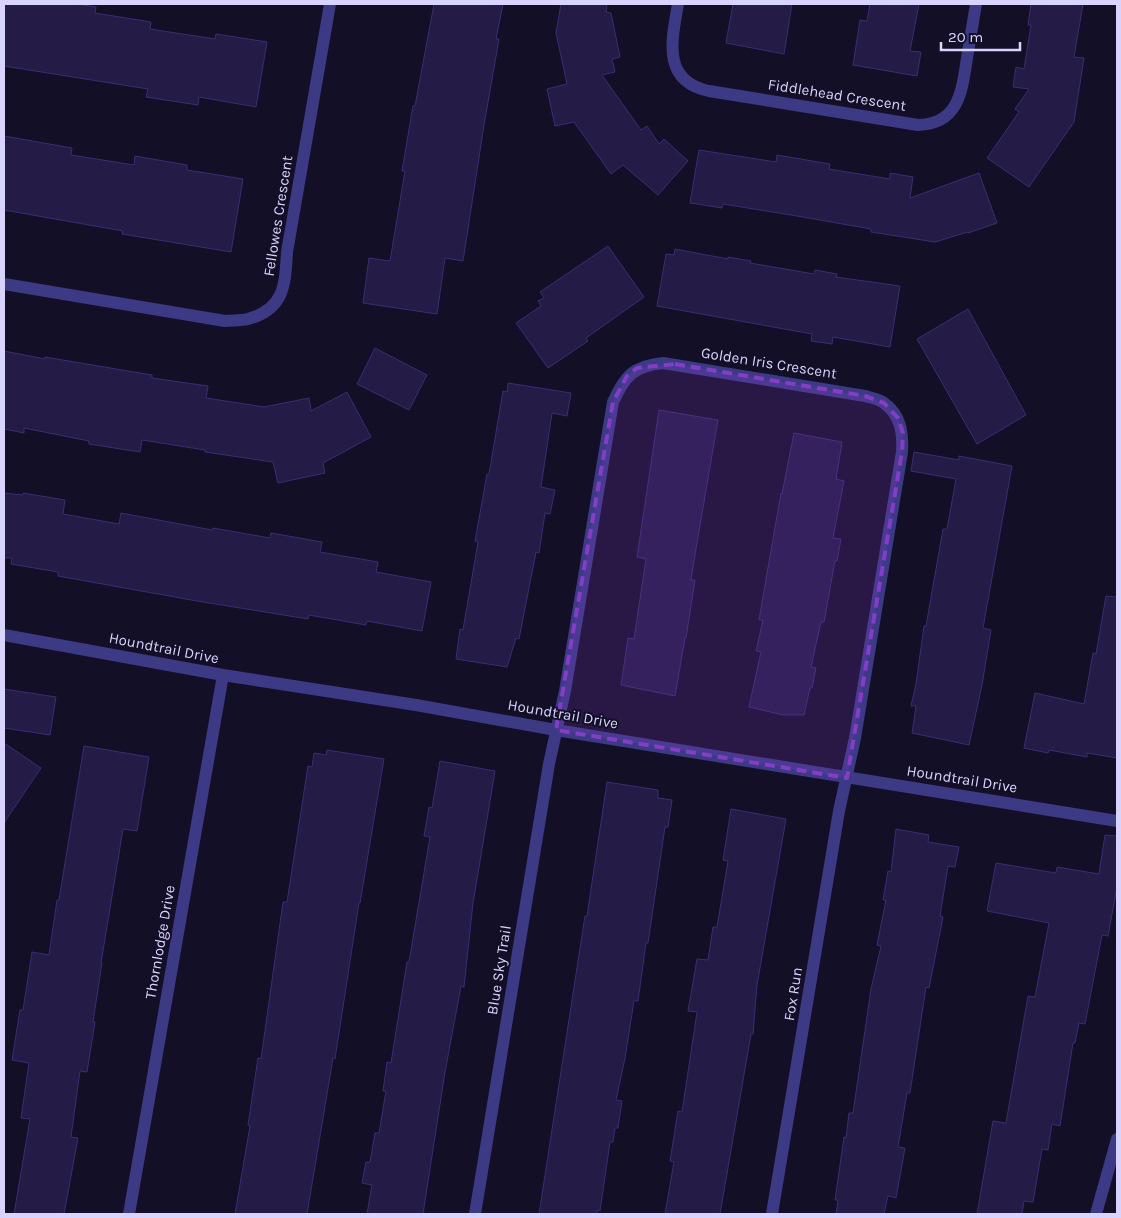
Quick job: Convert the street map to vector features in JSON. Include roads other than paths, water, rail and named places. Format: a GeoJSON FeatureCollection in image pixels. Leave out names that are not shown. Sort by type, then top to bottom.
{"type":"FeatureCollection","features":[{"type":"Feature","properties":{"kind":"street","name":"Fellowes Crescent"},"geometry":{"type":"LineString","coordinates":[[4,284],[225,321],[248,320],[278,302],[285,280],[287,252],[330,4]]}},
{"type":"Feature","properties":{"kind":"street","name":"Fiddlehead Crescent"},"geometry":{"type":"LineString","coordinates":[[678,4],[672,52],[680,73],[695,86],[709,91],[918,125],[940,120],[958,102],[976,4]]}},
{"type":"Feature","properties":{"kind":"street","name":"Golden Iris Crescent"},"geometry":{"type":"LineString","coordinates":[[556,730],[565,691],[613,402],[627,376],[637,368],[649,364],[663,363],[694,367],[865,396],[884,403],[898,418],[903,433],[902,452],[847,778]]}},
{"type":"Feature","properties":{"kind":"street","name":"Houndtrail Drive"},"geometry":{"type":"LineString","coordinates":[[4,634],[223,675],[1117,821]]}},
{"type":"Feature","properties":{"kind":"street","name":"Thornlodge Drive"},"geometry":{"type":"LineString","coordinates":[[129,1214],[223,675]]}},
{"type":"Feature","properties":{"kind":"street","name":"Blue Sky Trail"},"geometry":{"type":"LineString","coordinates":[[475,1214],[556,730]]}},
{"type":"Feature","properties":{"kind":"street","name":"Fox Run"},"geometry":{"type":"LineString","coordinates":[[772,1214],[839,811],[847,778]]}},
{"type":"Feature","properties":{"kind":"street"},"geometry":{"type":"LineString","coordinates":[[1096,1214],[1117,1139]]}}]}
